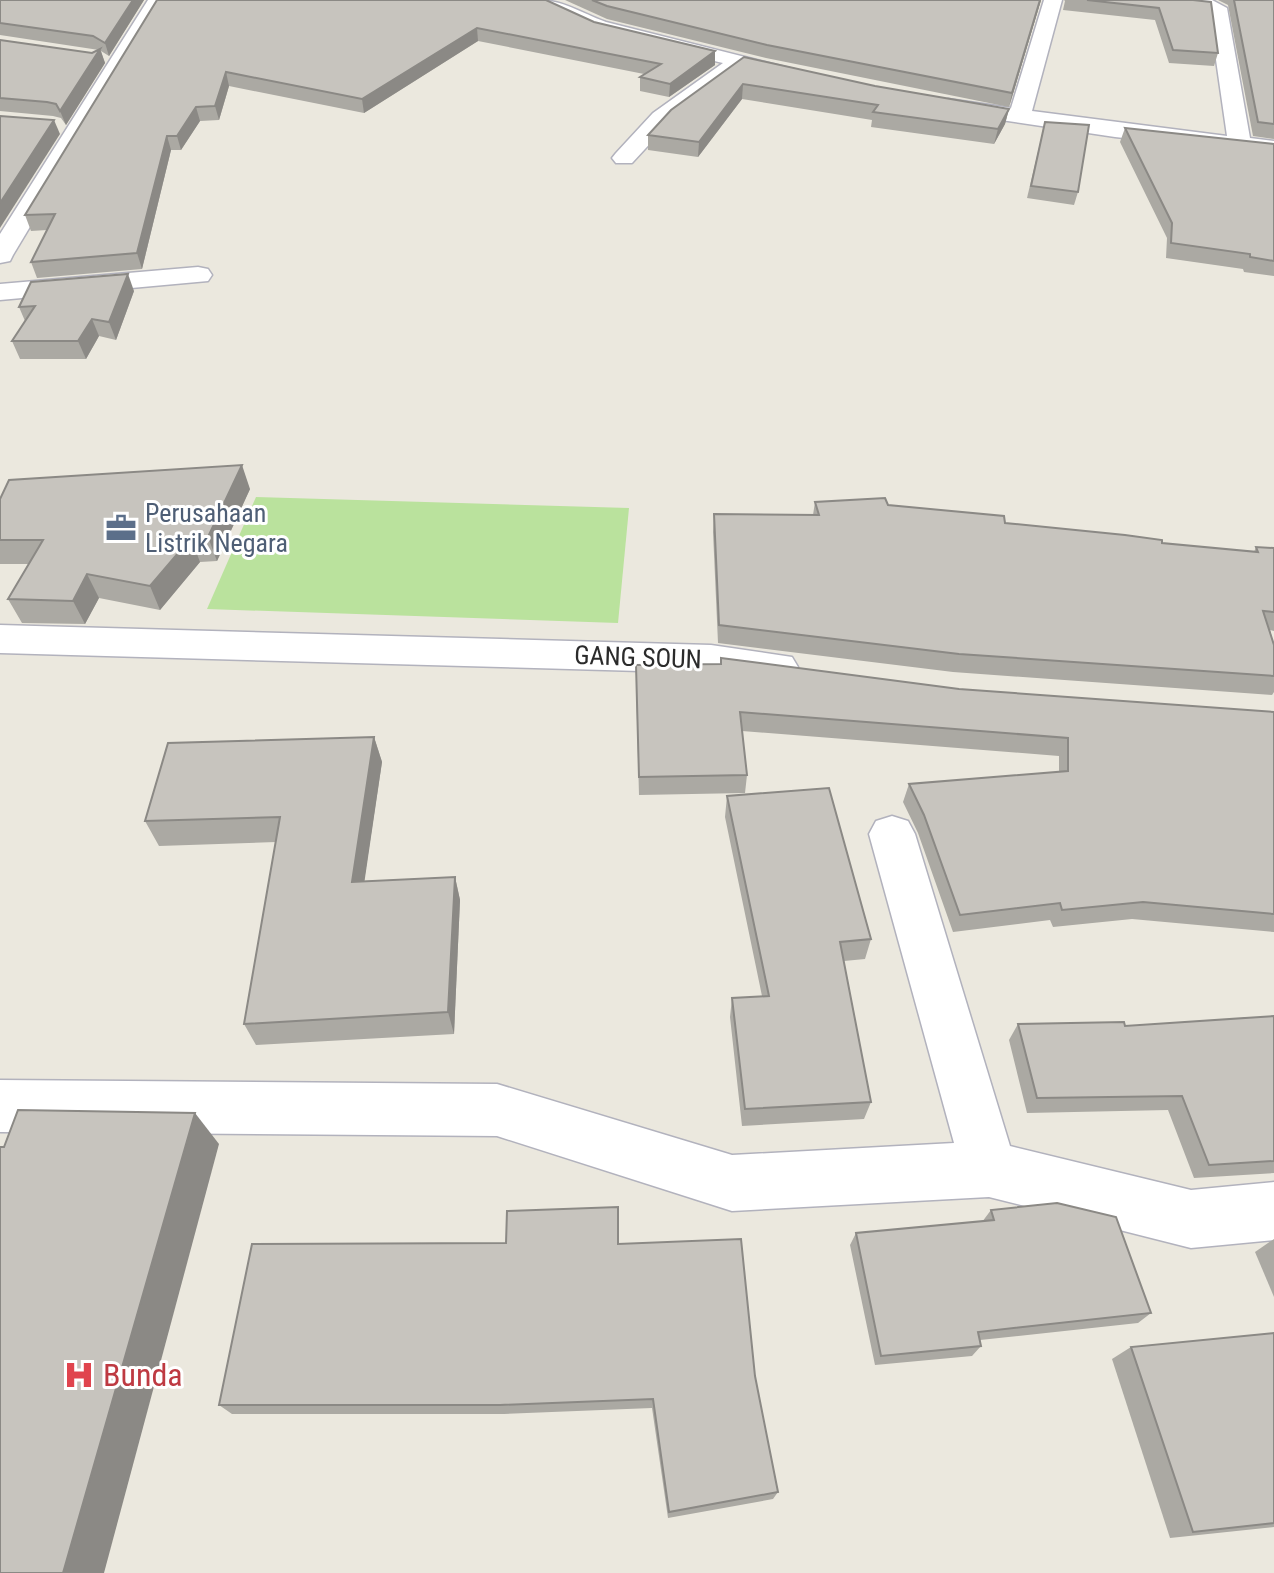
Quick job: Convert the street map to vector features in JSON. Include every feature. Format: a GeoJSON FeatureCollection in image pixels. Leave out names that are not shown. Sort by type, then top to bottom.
{"type":"FeatureCollection","features":[{"type":"Feature","properties":{"kind":"street"},"geometry":{"type":"LineString","coordinates":[[545,0],[569,15],[599,26],[820,81]]}},
{"type":"Feature","properties":{"kind":"street"},"geometry":{"type":"LineString","coordinates":[[1019,116],[1027,99],[1053,0]]}},
{"type":"Feature","properties":{"kind":"street"},"geometry":{"type":"LineString","coordinates":[[1152,0],[1218,8],[1240,146]]}},
{"type":"Feature","properties":{"kind":"street"},"geometry":{"type":"LineString","coordinates":[[74,92],[145,2]]}},
{"type":"Feature","properties":{"kind":"street"},"geometry":{"type":"LineString","coordinates":[[0,255],[145,2]]}},
{"type":"Feature","properties":{"kind":"street"},"geometry":{"type":"LineString","coordinates":[[624,158],[661,118],[739,61]]}},
{"type":"Feature","properties":{"kind":"street"},"geometry":{"type":"LineString","coordinates":[[926,102],[1240,146],[1274,148]]}},
{"type":"Feature","properties":{"kind":"street"},"geometry":{"type":"LineString","coordinates":[[0,292],[198,275]]}},
{"type":"Feature","properties":{"kind":"street","name":"GANG SOUN"},"geometry":{"type":"LineString","coordinates":[[0,639],[711,659],[817,672]]}},
{"type":"Feature","properties":{"kind":"street"},"geometry":{"type":"LineString","coordinates":[[892,834],[989,1169]]}},
{"type":"Feature","properties":{"kind":"street"},"geometry":{"type":"LineString","coordinates":[[0,1106],[497,1110],[732,1183],[989,1169],[1191,1219],[1274,1211]]}},
{"type":"Feature","properties":{"kind":"green space"},"geometry":{"type":"Polygon","coordinates":[[[256,497],[629,508],[618,623],[207,609],[256,497]]]}},
{"type":"Feature","properties":{"kind":"building"},"geometry":{"type":"Polygon","coordinates":[[[0,0],[133,0],[105,43],[93,36],[0,23],[0,0]]]}},
{"type":"Feature","properties":{"kind":"building"},"geometry":{"type":"Polygon","coordinates":[[[157,0],[546,0],[594,22],[715,51],[670,84],[640,77],[661,64],[477,28],[362,99],[226,72],[215,106],[196,107],[177,136],[167,136],[137,253],[31,262],[55,214],[25,215],[157,0]]]}},
{"type":"Feature","properties":{"kind":"building"},"geometry":{"type":"Polygon","coordinates":[[[592,0],[1040,0],[1012,93],[767,45],[592,0]]]}},
{"type":"Feature","properties":{"kind":"building"},"geometry":{"type":"Polygon","coordinates":[[[1087,0],[1211,2],[1218,53],[1173,50],[1159,8],[1087,0]]]}},
{"type":"Feature","properties":{"kind":"building"},"geometry":{"type":"Polygon","coordinates":[[[1234,0],[1274,0],[1274,124],[1258,122],[1234,0]]]}},
{"type":"Feature","properties":{"kind":"building"},"geometry":{"type":"Polygon","coordinates":[[[0,40],[92,53],[100,49],[60,111],[56,104],[47,102],[0,98],[0,40]]]}},
{"type":"Feature","properties":{"kind":"building"},"geometry":{"type":"Polygon","coordinates":[[[744,57],[875,86],[1009,109],[998,129],[873,112],[878,105],[743,84],[699,142],[648,135],[671,110],[744,57]]]}},
{"type":"Feature","properties":{"kind":"building"},"geometry":{"type":"Polygon","coordinates":[[[0,116],[54,120],[0,203],[0,116]]]}},
{"type":"Feature","properties":{"kind":"building"},"geometry":{"type":"Polygon","coordinates":[[[1045,122],[1089,125],[1078,192],[1031,186],[1045,122]]]}},
{"type":"Feature","properties":{"kind":"building"},"geometry":{"type":"Polygon","coordinates":[[[1125,128],[1274,144],[1274,261],[1250,257],[1250,254],[1171,243],[1172,223],[1125,128]]]}},
{"type":"Feature","properties":{"kind":"building"},"geometry":{"type":"Polygon","coordinates":[[[128,274],[109,322],[92,319],[78,341],[12,341],[35,306],[19,307],[31,282],[128,274]]]}},
{"type":"Feature","properties":{"kind":"building"},"geometry":{"type":"Polygon","coordinates":[[[242,465],[208,537],[191,538],[150,586],[87,574],[73,601],[8,599],[43,540],[0,540],[0,499],[9,480],[242,465]]]}},
{"type":"Feature","properties":{"kind":"building"},"geometry":{"type":"Polygon","coordinates":[[[885,498],[888,505],[1004,516],[1005,523],[1258,552],[1256,547],[1274,548],[1274,612],[1263,611],[1274,645],[1274,676],[959,654],[719,625],[714,514],[819,515],[815,502],[885,498]]]}},
{"type":"Feature","properties":{"kind":"building"},"geometry":{"type":"Polygon","coordinates":[[[721,658],[959,689],[1274,712],[1274,914],[1143,902],[1062,910],[1060,903],[960,915],[924,815],[909,784],[1068,771],[1068,738],[740,712],[747,775],[639,777],[636,665],[721,664],[721,658]]]}},
{"type":"Feature","properties":{"kind":"building"},"geometry":{"type":"Polygon","coordinates":[[[374,737],[352,882],[455,877],[448,1012],[244,1024],[280,817],[145,821],[168,743],[374,737]]]}},
{"type":"Feature","properties":{"kind":"building"},"geometry":{"type":"Polygon","coordinates":[[[829,788],[871,939],[840,942],[871,1102],[745,1109],[732,998],[769,996],[727,796],[829,788]]]}},
{"type":"Feature","properties":{"kind":"building"},"geometry":{"type":"Polygon","coordinates":[[[1274,1016],[1274,1161],[1209,1165],[1182,1096],[1037,1098],[1018,1024],[1124,1022],[1125,1026],[1274,1016]]]}},
{"type":"Feature","properties":{"kind":"building","name":"Bunda"},"geometry":{"type":"Polygon","coordinates":[[[18,1110],[195,1113],[63,1573],[0,1573],[0,1147],[4,1147],[18,1110]]]}},
{"type":"Feature","properties":{"kind":"building"},"geometry":{"type":"Polygon","coordinates":[[[1057,1203],[1116,1217],[1151,1313],[978,1332],[981,1346],[881,1356],[856,1233],[994,1220],[991,1210],[1057,1203]]]}},
{"type":"Feature","properties":{"kind":"building"},"geometry":{"type":"Polygon","coordinates":[[[618,1207],[618,1244],[741,1239],[755,1376],[778,1492],[669,1512],[653,1399],[500,1405],[219,1405],[252,1244],[506,1243],[507,1211],[618,1207]]]}},
{"type":"Feature","properties":{"kind":"building"},"geometry":{"type":"Polygon","coordinates":[[[1274,1333],[1274,1523],[1193,1532],[1131,1347],[1274,1333]]]}},
{"type":"Feature","properties":{"kind":"place","name":"Perusahaan Listrik Negara"},"geometry":{"type":"Point","coordinates":[121,528]}},
{"type":"Feature","properties":{"kind":"place","name":"Bunda"},"geometry":{"type":"Point","coordinates":[79,1375]}}]}
